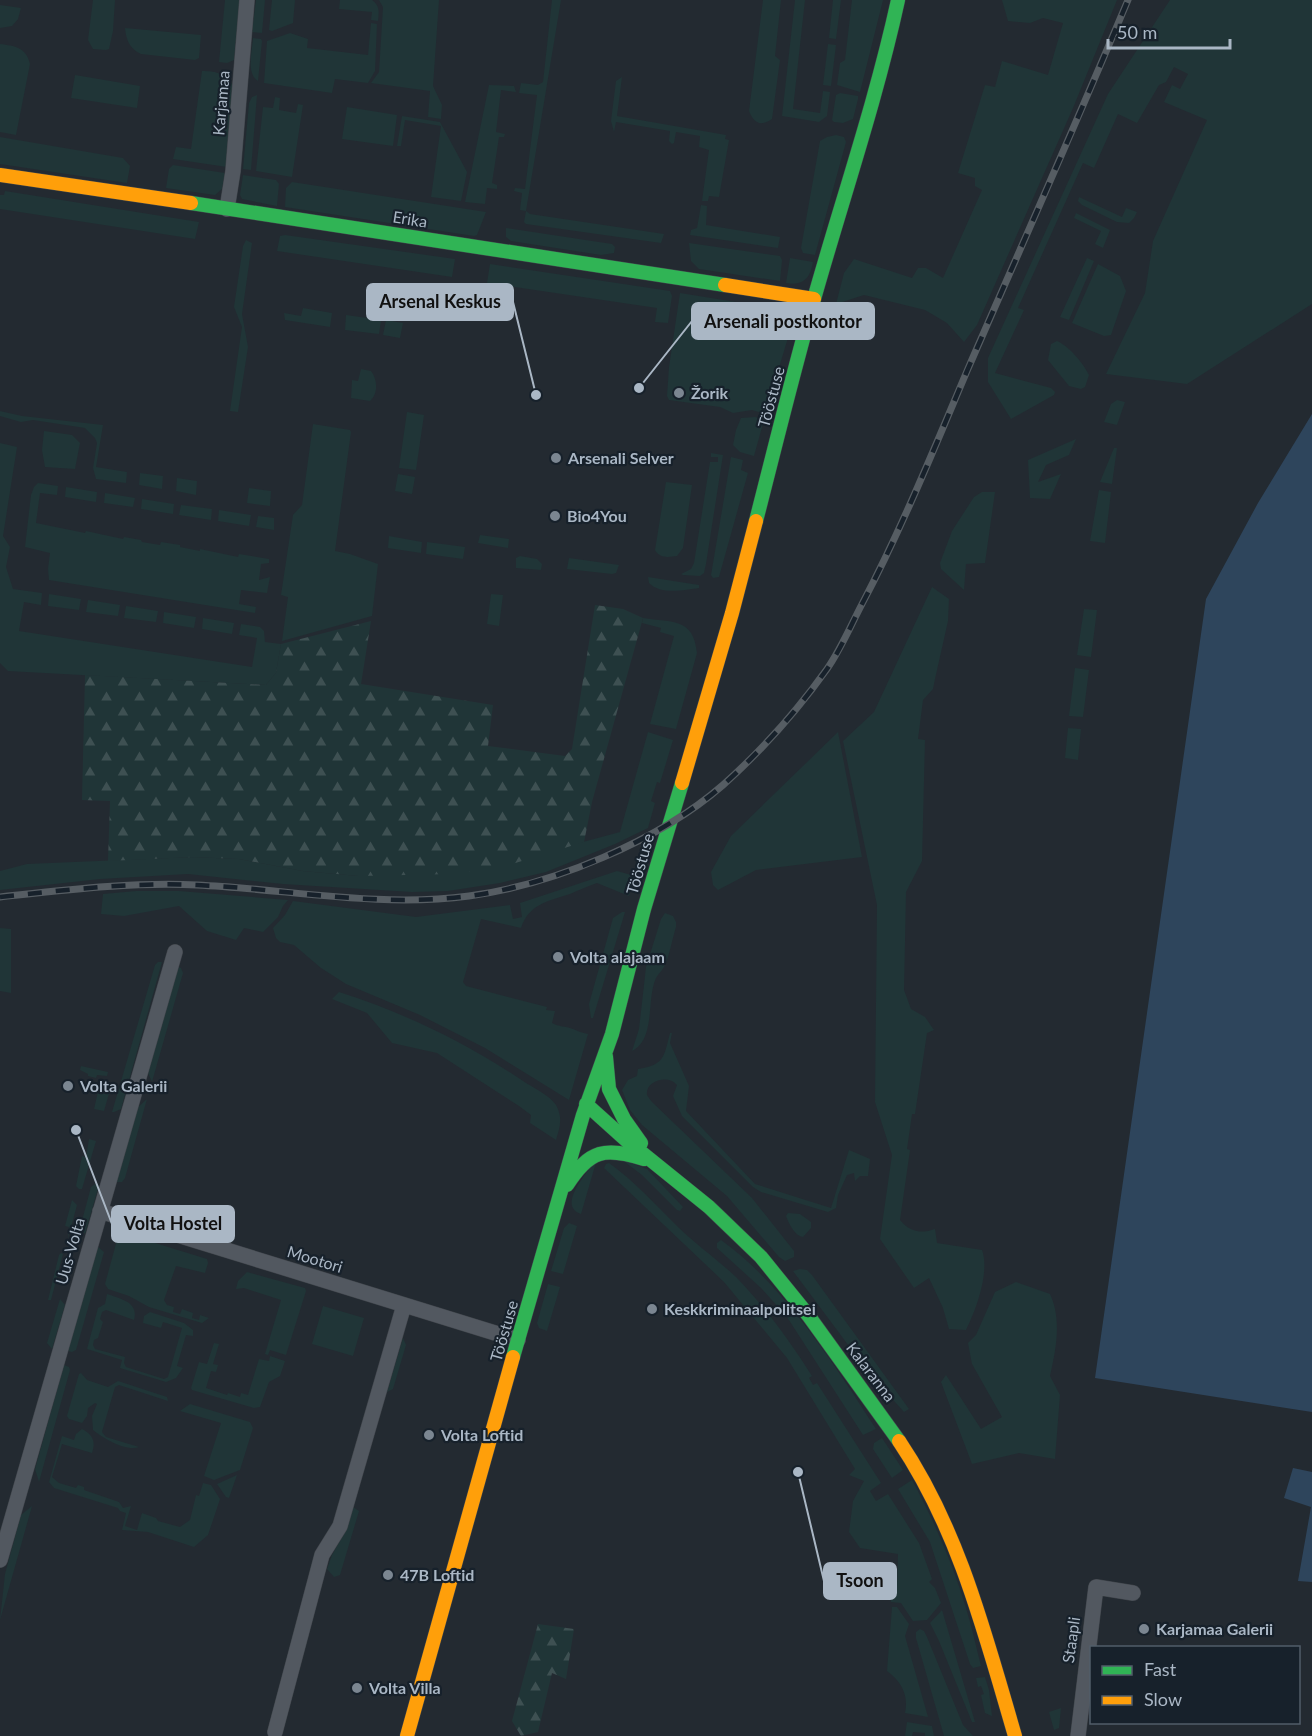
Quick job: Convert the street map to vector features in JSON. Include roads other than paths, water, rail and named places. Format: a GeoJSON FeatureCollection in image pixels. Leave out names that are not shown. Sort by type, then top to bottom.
{"type":"FeatureCollection","features":[{"type":"Feature","properties":{"kind":"street","name":"Karjamaa"},"geometry":{"type":"LineString","coordinates":[[227,208],[233,171],[247,0]]}},
{"type":"Feature","properties":{"kind":"street","name":"Tööstuse"},"geometry":{"type":"LineString","coordinates":[[407,1736],[555,1208],[586,1104],[606,1055],[644,909],[732,612],[814,299],[849,183],[898,0]]}},
{"type":"Feature","properties":{"kind":"street","name":"Erika"},"geometry":{"type":"LineString","coordinates":[[0,175],[814,299]]}},
{"type":"Feature","properties":{"kind":"street","name":"Uus-Volta"},"geometry":{"type":"LineString","coordinates":[[0,1560],[175,952]]}},
{"type":"Feature","properties":{"kind":"street"},"geometry":{"type":"LineString","coordinates":[[606,1055],[609,1089],[624,1119],[653,1161]]}},
{"type":"Feature","properties":{"kind":"street","name":"Kalaranna"},"geometry":{"type":"LineString","coordinates":[[586,1104],[609,1127],[714,1211],[748,1244],[779,1278],[820,1330],[896,1434],[925,1481],[951,1535],[973,1593],[1015,1736]]}},
{"type":"Feature","properties":{"kind":"street"},"geometry":{"type":"LineString","coordinates":[[555,1208],[572,1177],[581,1165],[592,1157],[609,1151],[653,1161]]}},
{"type":"Feature","properties":{"kind":"street","name":"Mootori"},"geometry":{"type":"LineString","coordinates":[[100,1211],[518,1340]]}},
{"type":"Feature","properties":{"kind":"street"},"geometry":{"type":"LineString","coordinates":[[275,1732],[322,1555],[340,1526],[404,1305]]}},
{"type":"Feature","properties":{"kind":"street","name":"Staapli"},"geometry":{"type":"LineString","coordinates":[[1078,1736],[1096,1587],[1133,1593]]}},
{"type":"Feature","properties":{"kind":"water"},"geometry":{"type":"Polygon","coordinates":[[[1312,414],[1312,1412],[1095,1378],[1206,599],[1258,503],[1312,414]]]}},
{"type":"Feature","properties":{"kind":"water"},"geometry":{"type":"Polygon","coordinates":[[[1293,1468],[1312,1472],[1312,1582],[1298,1581],[1311,1507],[1284,1498],[1293,1468]]]}},
{"type":"Feature","properties":{"kind":"railway"},"geometry":{"type":"LineString","coordinates":[[0,897],[98,887],[172,884],[367,899],[435,899],[469,896],[535,882],[603,857],[668,824],[723,785],[791,715],[827,669],[846,637],[917,488],[1128,0]]}},
{"type":"Feature","properties":{"kind":"place","name":"Arsenali postkontor"},"geometry":{"type":"Point","coordinates":[639,388]}},
{"type":"Feature","properties":{"kind":"place","name":"Žorik"},"geometry":{"type":"Point","coordinates":[679,393]}},
{"type":"Feature","properties":{"kind":"place","name":"Arsenal Keskus"},"geometry":{"type":"Point","coordinates":[536,395]}},
{"type":"Feature","properties":{"kind":"place","name":"Arsenali Selver"},"geometry":{"type":"Point","coordinates":[556,458]}},
{"type":"Feature","properties":{"kind":"place","name":"Bio4You"},"geometry":{"type":"Point","coordinates":[555,516]}},
{"type":"Feature","properties":{"kind":"place","name":"Volta alajaam"},"geometry":{"type":"Point","coordinates":[558,957]}},
{"type":"Feature","properties":{"kind":"place","name":"Volta Galerii"},"geometry":{"type":"Point","coordinates":[68,1086]}},
{"type":"Feature","properties":{"kind":"place","name":"Volta Hostel"},"geometry":{"type":"Point","coordinates":[76,1130]}},
{"type":"Feature","properties":{"kind":"place","name":"Keskkriminaalpolitsei"},"geometry":{"type":"Point","coordinates":[652,1309]}},
{"type":"Feature","properties":{"kind":"place","name":"Volta Loftid"},"geometry":{"type":"Point","coordinates":[429,1435]}},
{"type":"Feature","properties":{"kind":"place","name":"Tsoon"},"geometry":{"type":"Point","coordinates":[798,1472]}},
{"type":"Feature","properties":{"kind":"place","name":"47B Loftid"},"geometry":{"type":"Point","coordinates":[388,1575]}},
{"type":"Feature","properties":{"kind":"place","name":"Karjamaa Galerii"},"geometry":{"type":"Point","coordinates":[1144,1629]}},
{"type":"Feature","properties":{"kind":"place","name":"Volta Villa"},"geometry":{"type":"Point","coordinates":[357,1688]}}]}
